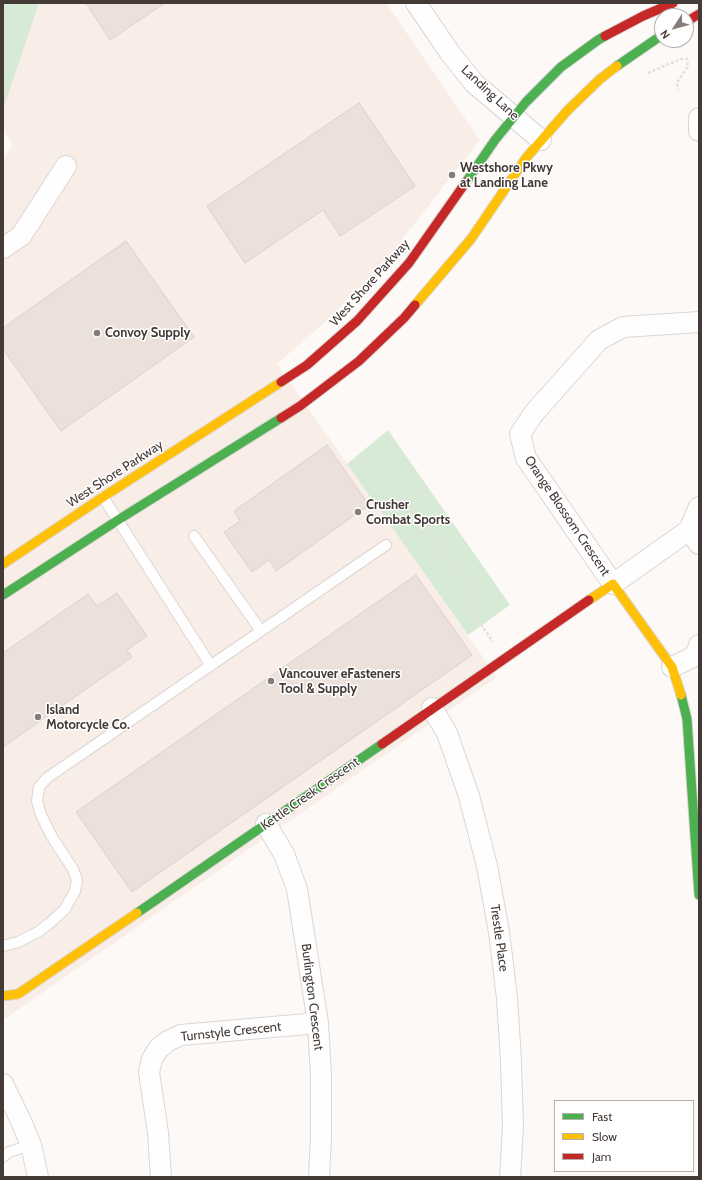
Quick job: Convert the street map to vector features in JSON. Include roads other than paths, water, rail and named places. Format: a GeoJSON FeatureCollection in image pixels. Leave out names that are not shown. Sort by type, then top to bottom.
{"type":"FeatureCollection","features":[{"type":"Feature","properties":{"kind":"main road","name":"West Shore Parkway"},"geometry":{"type":"LineString","coordinates":[[3,564],[103,497],[307,365],[357,320],[409,263],[514,116],[561,67],[598,40],[642,16],[673,3]]}},
{"type":"Feature","properties":{"kind":"main road"},"geometry":{"type":"LineString","coordinates":[[3,595],[118,520],[300,406],[359,361],[404,318],[470,239],[526,158],[567,111],[600,79],[632,54],[654,40]]}},
{"type":"Feature","properties":{"kind":"main road"},"geometry":{"type":"LineString","coordinates":[[613,584],[672,667],[683,700],[687,719],[699,895]]}},
{"type":"Feature","properties":{"kind":"main road","name":"Kettle Creek Crescent"},"geometry":{"type":"LineString","coordinates":[[3,996],[18,994],[613,584]]}},
{"type":"Feature","properties":{"kind":"street","name":"Landing Lane"},"geometry":{"type":"LineString","coordinates":[[416,3],[450,53],[474,82],[541,140]]}},
{"type":"Feature","properties":{"kind":"street"},"geometry":{"type":"LineString","coordinates":[[699,118],[699,131]]}},
{"type":"Feature","properties":{"kind":"street"},"geometry":{"type":"LineString","coordinates":[[3,248],[20,236],[66,166]]}},
{"type":"Feature","properties":{"kind":"street","name":"Orange Blossom Crescent"},"geometry":{"type":"LineString","coordinates":[[613,584],[526,458],[520,434],[534,413],[599,340],[623,327],[699,322]]}},
{"type":"Feature","properties":{"kind":"street"},"geometry":{"type":"LineString","coordinates":[[694,537],[699,507]]}},
{"type":"Feature","properties":{"kind":"street","name":"Kettle Creek Crescent"},"geometry":{"type":"LineString","coordinates":[[613,584],[694,537]]}},
{"type":"Feature","properties":{"kind":"street"},"geometry":{"type":"LineString","coordinates":[[672,667],[691,658],[697,652],[699,645]]}},
{"type":"Feature","properties":{"kind":"street","name":"Trestle Place"},"geometry":{"type":"LineString","coordinates":[[432,708],[447,733],[469,796],[487,866],[499,932],[507,998],[511,1061],[513,1127],[510,1177]]}},
{"type":"Feature","properties":{"kind":"street","name":"Burlington Crescent"},"geometry":{"type":"LineString","coordinates":[[266,824],[284,854],[297,889],[318,1023],[321,1075],[321,1138],[319,1177]]}},
{"type":"Feature","properties":{"kind":"street","name":"Turnstyle Crescent"},"geometry":{"type":"LineString","coordinates":[[161,1177],[158,1133],[149,1072],[152,1059],[159,1048],[168,1041],[181,1035],[318,1023]]}},
{"type":"Feature","properties":{"kind":"street"},"geometry":{"type":"LineString","coordinates":[[3,1084],[31,1145],[38,1177]]}},
{"type":"Feature","properties":{"kind":"lane"},"geometry":{"type":"LineString","coordinates":[[103,497],[211,666]]}},
{"type":"Feature","properties":{"kind":"lane"},"geometry":{"type":"LineString","coordinates":[[194,536],[261,631]]}},
{"type":"Feature","properties":{"kind":"lane"},"geometry":{"type":"LineString","coordinates":[[3,946],[18,942],[38,932],[65,909],[75,891],[77,880],[73,869],[52,837],[41,815],[37,801],[39,787],[47,778],[386,545]]}},
{"type":"Feature","properties":{"kind":"lane"},"geometry":{"type":"LineString","coordinates":[[3,1157],[9,1152],[31,1145]]}},
{"type":"Feature","properties":{"kind":"place","name":"Westshore Pkwy at Landing Lane"},"geometry":{"type":"Point","coordinates":[452,175]}},
{"type":"Feature","properties":{"kind":"place","name":"Convoy Supply"},"geometry":{"type":"Point","coordinates":[97,333]}},
{"type":"Feature","properties":{"kind":"place","name":"Crusher Combat Sports"},"geometry":{"type":"Point","coordinates":[358,512]}},
{"type":"Feature","properties":{"kind":"place","name":"Vancouver eFasteners Tool & Supply"},"geometry":{"type":"Point","coordinates":[271,681]}},
{"type":"Feature","properties":{"kind":"place","name":"Island Motorcycle Co."},"geometry":{"type":"Point","coordinates":[38,717]}}]}
